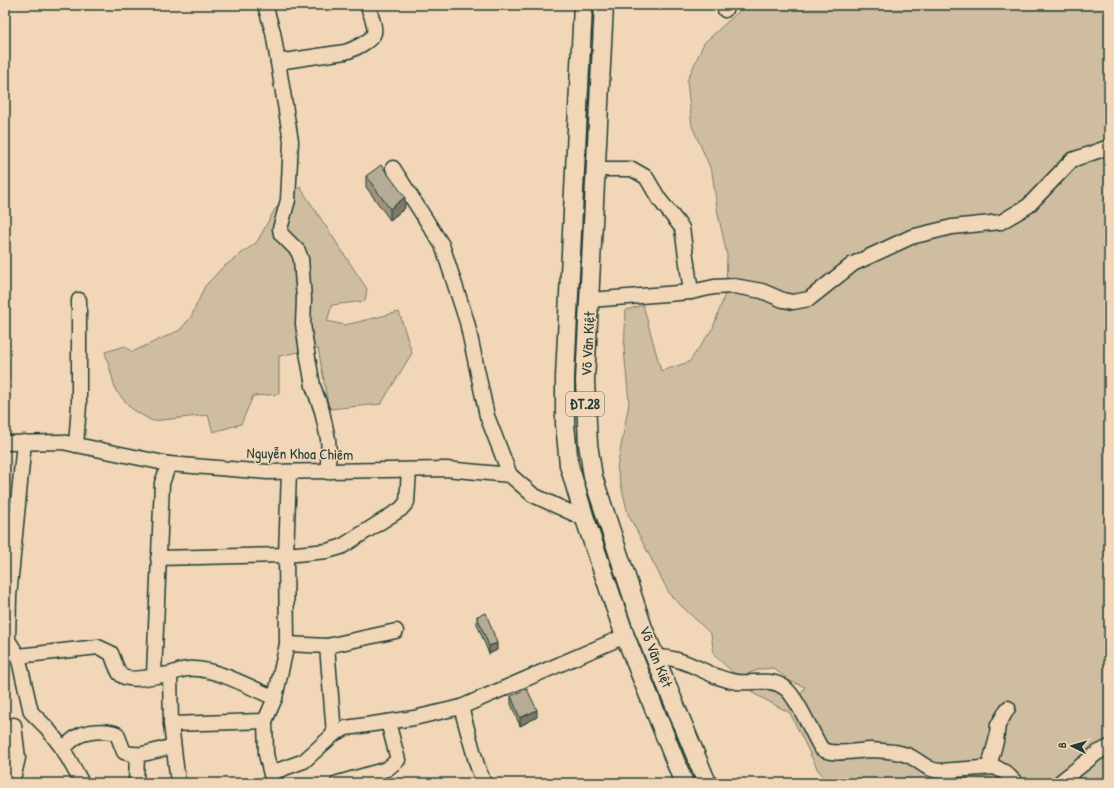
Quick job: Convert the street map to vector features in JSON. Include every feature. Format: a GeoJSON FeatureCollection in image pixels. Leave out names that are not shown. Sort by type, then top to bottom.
{"type":"FeatureCollection","features":[{"type":"Feature","properties":{"kind":"main road","name":"Võ Văn Kiệt"},"geometry":{"type":"LineString","coordinates":[[583,5],[565,377],[565,424],[570,465],[585,519],[625,636],[684,783]]}},
{"type":"Feature","properties":{"kind":"main road","name":"Võ Văn Kiệt"},"geometry":{"type":"LineString","coordinates":[[604,5],[585,411],[593,477],[643,628],[707,783]]}},
{"type":"Feature","properties":{"kind":"main road"},"geometry":{"type":"LineString","coordinates":[[575,168],[596,169]]}},
{"type":"Feature","properties":{"kind":"main road"},"geometry":{"type":"LineString","coordinates":[[585,519],[604,512]]}},
{"type":"Feature","properties":{"kind":"street"},"geometry":{"type":"LineString","coordinates":[[265,5],[273,32],[291,140],[288,200],[280,229],[281,234],[298,250],[301,259],[304,299],[303,324],[313,386],[326,423],[329,452],[327,472]]}},
{"type":"Feature","properties":{"kind":"street"},"geometry":{"type":"LineString","coordinates":[[278,62],[345,52],[352,50],[365,42],[373,36],[375,31],[367,5]]}},
{"type":"Feature","properties":{"kind":"street"},"geometry":{"type":"LineString","coordinates":[[590,300],[691,292],[714,287],[734,286],[762,291],[782,300],[793,302],[809,299],[853,264],[911,237],[952,227],[1001,222],[1028,206],[1072,160],[1109,147]]}},
{"type":"Feature","properties":{"kind":"street"},"geometry":{"type":"LineString","coordinates":[[393,168],[442,245],[467,322],[486,416],[510,475],[533,495],[585,519]]}},
{"type":"Feature","properties":{"kind":"street"},"geometry":{"type":"LineString","coordinates":[[596,169],[632,169],[646,177],[659,199],[682,228],[691,292]]}},
{"type":"Feature","properties":{"kind":"street"},"geometry":{"type":"LineString","coordinates":[[76,445],[79,405],[79,300]]}},
{"type":"Feature","properties":{"kind":"street"},"geometry":{"type":"LineString","coordinates":[[24,442],[7,640],[18,656],[31,712],[47,728],[62,749],[82,783]]}},
{"type":"Feature","properties":{"kind":"street","name":"Nguyễn Khoa Chiêm"},"geometry":{"type":"LineString","coordinates":[[5,443],[62,442],[169,464],[289,472],[446,469],[510,475]]}},
{"type":"Feature","properties":{"kind":"street"},"geometry":{"type":"LineString","coordinates":[[154,675],[162,483],[169,464]]}},
{"type":"Feature","properties":{"kind":"street"},"geometry":{"type":"LineString","coordinates":[[158,558],[286,555],[327,551],[341,547],[401,509],[407,502],[409,470]]}},
{"type":"Feature","properties":{"kind":"street"},"geometry":{"type":"LineString","coordinates":[[289,472],[286,555],[287,644],[275,698],[264,721],[266,754],[272,778],[304,761],[334,734],[346,728],[414,718],[460,707],[625,636]]}},
{"type":"Feature","properties":{"kind":"street"},"geometry":{"type":"LineString","coordinates":[[287,644],[327,646],[396,631]]}},
{"type":"Feature","properties":{"kind":"street"},"geometry":{"type":"LineString","coordinates":[[327,646],[334,734]]}},
{"type":"Feature","properties":{"kind":"street"},"geometry":{"type":"LineString","coordinates":[[18,656],[98,648],[111,653],[119,672],[125,678],[135,679],[154,675],[170,674],[189,669],[204,671],[275,698]]}},
{"type":"Feature","properties":{"kind":"street"},"geometry":{"type":"LineString","coordinates":[[655,657],[680,660],[736,682],[773,682],[780,684],[790,693],[824,752],[831,753],[865,750],[903,754],[931,770],[940,771],[988,766],[1000,768],[1016,783]]}},
{"type":"Feature","properties":{"kind":"street"},"geometry":{"type":"LineString","coordinates":[[170,674],[171,724],[178,783]]}},
{"type":"Feature","properties":{"kind":"street"},"geometry":{"type":"LineString","coordinates":[[460,707],[477,766],[484,783]]}},
{"type":"Feature","properties":{"kind":"street"},"geometry":{"type":"LineString","coordinates":[[988,766],[996,741],[998,725],[1008,708]]}},
{"type":"Feature","properties":{"kind":"street"},"geometry":{"type":"LineString","coordinates":[[12,783],[18,758],[10,726],[31,712]]}},
{"type":"Feature","properties":{"kind":"street"},"geometry":{"type":"LineString","coordinates":[[171,724],[264,721]]}},
{"type":"Feature","properties":{"kind":"street"},"geometry":{"type":"LineString","coordinates":[[338,783],[387,769],[398,760],[388,722]]}},
{"type":"Feature","properties":{"kind":"street"},"geometry":{"type":"LineString","coordinates":[[62,749],[76,737],[85,734],[112,732],[117,734],[124,752],[136,755],[173,746]]}},
{"type":"Feature","properties":{"kind":"street"},"geometry":{"type":"LineString","coordinates":[[1059,783],[1097,753],[1109,747]]}},
{"type":"Feature","properties":{"kind":"street"},"geometry":{"type":"LineString","coordinates":[[136,755],[136,783]]}},
{"type":"Feature","properties":{"kind":"shaded area"},"geometry":{"type":"Polygon","coordinates":[[[746,5],[1109,5],[1109,783],[829,783],[818,770],[790,713],[751,692],[765,688],[787,689],[797,699],[805,687],[790,681],[773,668],[761,669],[738,677],[714,655],[711,634],[670,595],[628,514],[617,468],[629,403],[624,349],[626,310],[643,305],[661,371],[689,362],[713,328],[726,291],[727,255],[718,214],[712,172],[692,126],[687,81],[704,43],[746,5]]]}},
{"type":"Feature","properties":{"kind":"shaded area"},"geometry":{"type":"Polygon","coordinates":[[[300,187],[367,289],[365,301],[332,305],[327,321],[345,325],[399,312],[412,353],[381,404],[329,409],[318,348],[279,356],[279,394],[253,396],[241,424],[213,432],[208,415],[152,421],[132,409],[116,391],[105,352],[125,346],[132,352],[180,330],[191,317],[205,286],[222,268],[257,242],[275,209],[300,187]]]}},
{"type":"Feature","properties":{"kind":"building"},"geometry":{"type":"Polygon","coordinates":[[[381,165],[405,197],[390,209],[366,176],[381,165]]]}},
{"type":"Feature","properties":{"kind":"building"},"geometry":{"type":"Polygon","coordinates":[[[486,613],[497,643],[489,646],[477,616],[486,613]]]}},
{"type":"Feature","properties":{"kind":"building"},"geometry":{"type":"Polygon","coordinates":[[[527,689],[537,710],[520,718],[511,696],[527,689]]]}}]}
